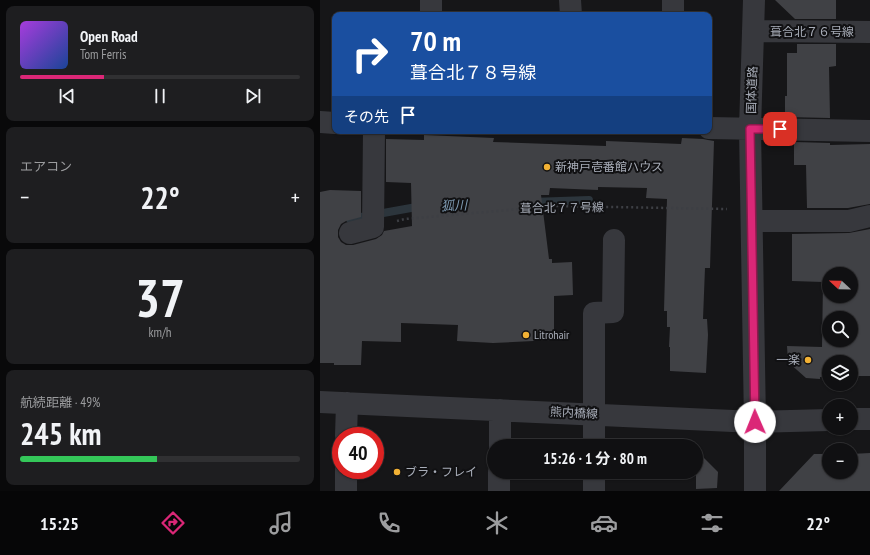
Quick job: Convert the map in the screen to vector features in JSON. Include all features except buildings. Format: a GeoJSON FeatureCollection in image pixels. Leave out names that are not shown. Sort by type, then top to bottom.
{"type":"FeatureCollection","features":[{"type":"Feature","properties":{"kind":"street"},"geometry":{"type":"LineString","coordinates":[[431,0],[431,12]]}},
{"type":"Feature","properties":{"kind":"street"},"geometry":{"type":"LineString","coordinates":[[570,0],[571,12]]}},
{"type":"Feature","properties":{"kind":"street"},"geometry":{"type":"LineString","coordinates":[[673,0],[673,12]]}},
{"type":"Feature","properties":{"kind":"street","name":"国体道路"},"geometry":{"type":"LineString","coordinates":[[754,0],[750,129],[755,491]]}},
{"type":"Feature","properties":{"kind":"street","name":"葺合北７６号線"},"geometry":{"type":"LineString","coordinates":[[753,31],[870,32]]}},
{"type":"Feature","properties":{"kind":"street"},"geometry":{"type":"LineString","coordinates":[[320,122],[332,123]]}},
{"type":"Feature","properties":{"kind":"street"},"geometry":{"type":"LineString","coordinates":[[712,128],[870,131]]}},
{"type":"Feature","properties":{"kind":"street"},"geometry":{"type":"LineString","coordinates":[[350,232],[372,219],[374,134]]}},
{"type":"Feature","properties":{"kind":"street"},"geometry":{"type":"LineString","coordinates":[[752,216],[849,220],[870,216]]}},
{"type":"Feature","properties":{"kind":"street"},"geometry":{"type":"LineString","coordinates":[[594,439],[594,313],[613,312],[614,240]]}},
{"type":"Feature","properties":{"kind":"street","name":"熊内橋線"},"geometry":{"type":"LineString","coordinates":[[320,402],[755,422],[822,420]]}},
{"type":"Feature","properties":{"kind":"street"},"geometry":{"type":"LineString","coordinates":[[346,427],[347,403]]}},
{"type":"Feature","properties":{"kind":"street"},"geometry":{"type":"LineString","coordinates":[[500,410],[500,439]]}},
{"type":"Feature","properties":{"kind":"street"},"geometry":{"type":"LineString","coordinates":[[858,419],[870,419]]}},
{"type":"Feature","properties":{"kind":"street"},"geometry":{"type":"LineString","coordinates":[[346,479],[346,491]]}},
{"type":"Feature","properties":{"kind":"street"},"geometry":{"type":"LineString","coordinates":[[499,491],[500,479]]}},
{"type":"Feature","properties":{"kind":"street"},"geometry":{"type":"LineString","coordinates":[[594,479],[594,491]]}},
{"type":"Feature","properties":{"kind":"path","name":"葺合北７７号線"},"geometry":{"type":"LineString","coordinates":[[372,219],[405,219],[555,206],[752,216]]}},
{"type":"Feature","properties":{"kind":"path"},"geometry":{"type":"LineString","coordinates":[[574,206],[574,213]]}},
{"type":"Feature","properties":{"kind":"waterway","name":"狐川"},"geometry":{"type":"LineString","coordinates":[[531,202],[589,200]]}},
{"type":"Feature","properties":{"kind":"waterway","name":"狐川"},"geometry":{"type":"LineString","coordinates":[[350,219],[422,206]]}},
{"type":"Feature","properties":{"kind":"place","name":"新神戸壱番館ハウス"},"geometry":{"type":"Point","coordinates":[547,167]}},
{"type":"Feature","properties":{"kind":"place","name":"Litrohair"},"geometry":{"type":"Point","coordinates":[526,335]}},
{"type":"Feature","properties":{"kind":"place","name":"一楽"},"geometry":{"type":"Point","coordinates":[808,360]}},
{"type":"Feature","properties":{"kind":"place","name":"ブラ・フレイ"},"geometry":{"type":"Point","coordinates":[397,472]}},
{"type":"Feature","properties":{"kind":"route"},"geometry":{"type":"LineString","coordinates":[[755,422],[750,129],[780,129]]}}]}
